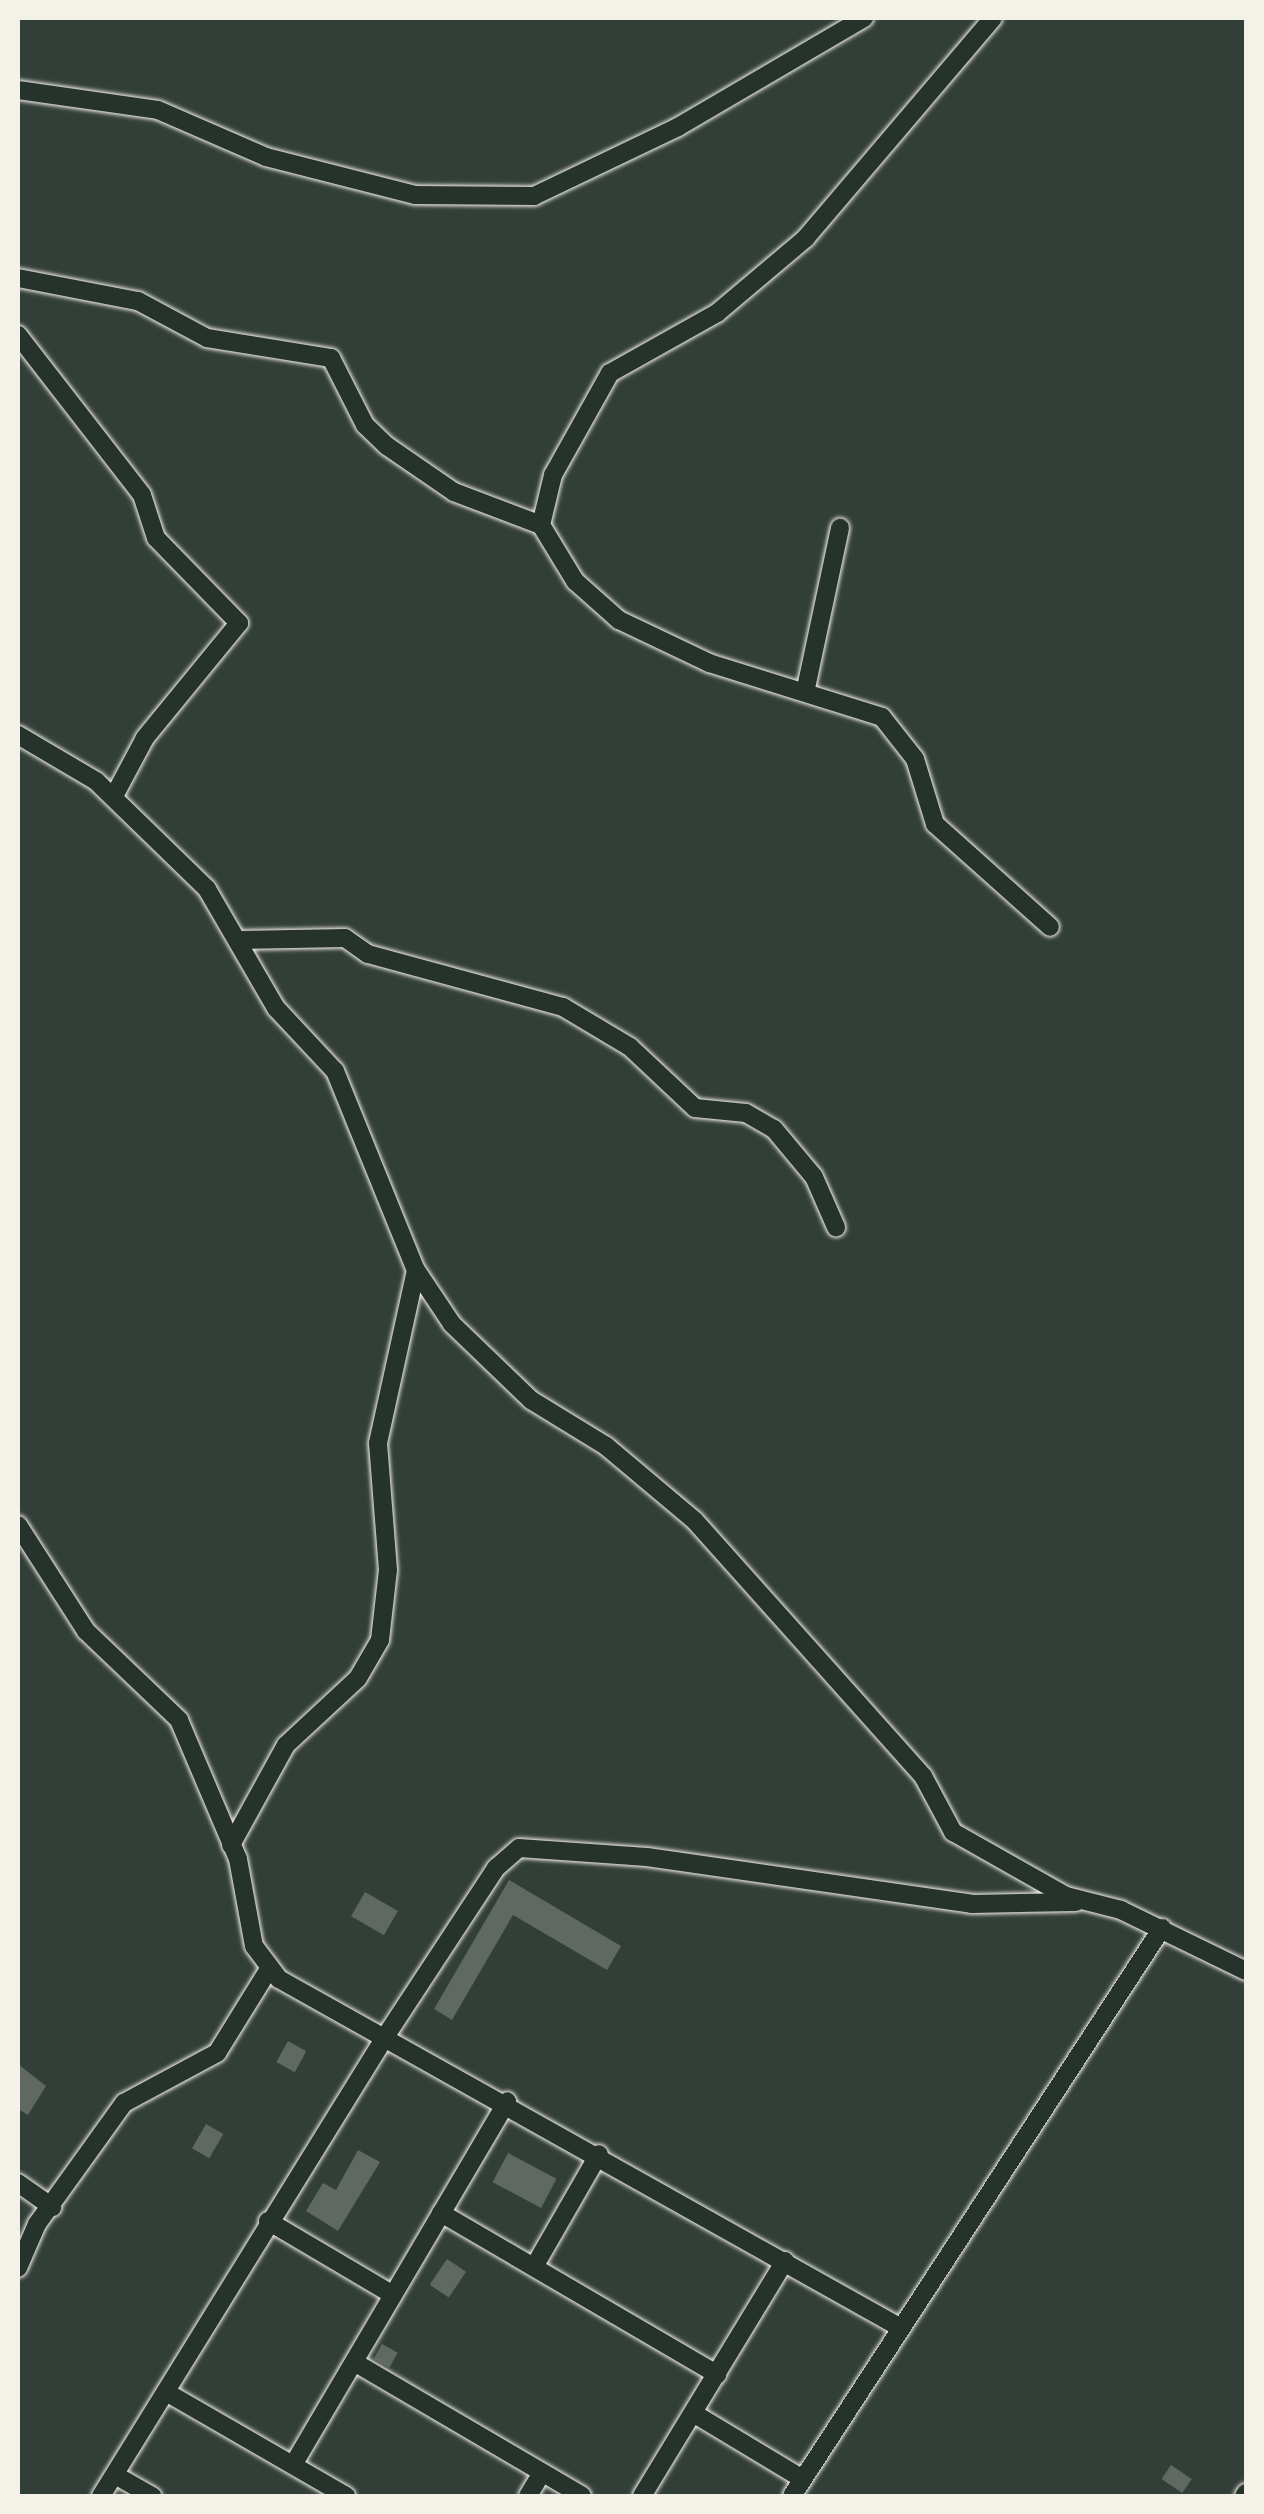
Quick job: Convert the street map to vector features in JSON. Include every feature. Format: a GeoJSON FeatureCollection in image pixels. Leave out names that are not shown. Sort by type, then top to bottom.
{"type":"FeatureCollection","features":[{"type":"Feature","properties":{"kind":"street"},"geometry":{"type":"LineString","coordinates":[[18,90],[170,113],[266,157],[414,195],[534,196],[627,155],[864,18]]}},
{"type":"Feature","properties":{"kind":"street"},"geometry":{"type":"LineString","coordinates":[[541,525],[553,475],[620,362],[717,313],[806,238],[993,18]]}},
{"type":"Feature","properties":{"kind":"street"},"geometry":{"type":"LineString","coordinates":[[18,278],[138,301],[206,338],[332,358],[365,426],[454,492],[541,525],[575,581],[620,620],[708,662],[806,688],[899,732],[935,824],[1050,927]]}},
{"type":"Feature","properties":{"kind":"street"},"geometry":{"type":"LineString","coordinates":[[18,334],[142,495],[156,538],[239,624],[145,738],[114,796]]}},
{"type":"Feature","properties":{"kind":"street"},"geometry":{"type":"LineString","coordinates":[[806,688],[840,528]]}},
{"type":"Feature","properties":{"kind":"street"},"geometry":{"type":"LineString","coordinates":[[18,735],[114,796],[186,864],[239,940],[276,1008],[335,1071],[416,1270],[500,1374],[694,1521],[923,1776],[964,1843],[1082,1902],[1162,1928],[1246,1971]]}},
{"type":"Feature","properties":{"kind":"street"},"geometry":{"type":"LineString","coordinates":[[239,940],[344,938],[368,954],[563,1007],[630,1047],[694,1108],[746,1114],[774,1128],[806,1165],[836,1227]]}},
{"type":"Feature","properties":{"kind":"street"},"geometry":{"type":"LineString","coordinates":[[231,1845],[286,1745],[358,1678],[380,1640],[388,1570],[378,1443],[416,1270]]}},
{"type":"Feature","properties":{"kind":"street"},"geometry":{"type":"LineString","coordinates":[[18,1525],[86,1632],[169,1705],[231,1845],[250,1934],[269,1970],[507,2101],[901,2328]]}},
{"type":"Feature","properties":{"kind":"street"},"geometry":{"type":"LineString","coordinates":[[101,2496],[268,2221],[388,2034],[496,1868],[519,1848],[647,1856],[972,1904],[1082,1902]]}},
{"type":"Feature","properties":{"kind":"street"},"geometry":{"type":"LineString","coordinates":[[792,2496],[1162,1928]]}},
{"type":"Feature","properties":{"kind":"street"},"geometry":{"type":"LineString","coordinates":[[18,2268],[52,2207],[124,2103],[200,2068],[229,2040],[269,1970]]}},
{"type":"Feature","properties":{"kind":"street"},"geometry":{"type":"LineString","coordinates":[[293,2466],[507,2101]]}},
{"type":"Feature","properties":{"kind":"street"},"geometry":{"type":"LineString","coordinates":[[534,2267],[600,2154]]}},
{"type":"Feature","properties":{"kind":"street"},"geometry":{"type":"LineString","coordinates":[[18,2183],[52,2207]]}},
{"type":"Feature","properties":{"kind":"street"},"geometry":{"type":"LineString","coordinates":[[441,2214],[717,2374]]}},
{"type":"Feature","properties":{"kind":"street"},"geometry":{"type":"LineString","coordinates":[[268,2221],[394,2294]]}},
{"type":"Feature","properties":{"kind":"street"},"geometry":{"type":"LineString","coordinates":[[642,2496],[785,2261]]}},
{"type":"Feature","properties":{"kind":"street"},"geometry":{"type":"LineString","coordinates":[[354,2362],[582,2496]]}},
{"type":"Feature","properties":{"kind":"street"},"geometry":{"type":"LineString","coordinates":[[166,2392],[346,2496]]}},
{"type":"Feature","properties":{"kind":"street"},"geometry":{"type":"LineString","coordinates":[[693,2413],[804,2479]]}},
{"type":"Feature","properties":{"kind":"street"},"geometry":{"type":"LineString","coordinates":[[528,2496],[542,2473]]}},
{"type":"Feature","properties":{"kind":"street"},"geometry":{"type":"LineString","coordinates":[[115,2475],[152,2496]]}},
{"type":"Feature","properties":{"kind":"building"},"geometry":{"type":"Polygon","coordinates":[[[509,1880],[621,1946],[607,1970],[513,1915],[452,2020],[434,2009],[509,1880]]]}},
{"type":"Feature","properties":{"kind":"building"},"geometry":{"type":"Polygon","coordinates":[[[365,1892],[398,1911],[384,1935],[351,1916],[365,1892]]]}},
{"type":"Feature","properties":{"kind":"building"},"geometry":{"type":"Polygon","coordinates":[[[288,2041],[306,2051],[295,2072],[276,2062],[288,2041]]]}},
{"type":"Feature","properties":{"kind":"building"},"geometry":{"type":"Polygon","coordinates":[[[18,2064],[46,2086],[28,2115],[18,2109],[18,2064]]]}},
{"type":"Feature","properties":{"kind":"building"},"geometry":{"type":"Polygon","coordinates":[[[206,2124],[223,2134],[209,2158],[192,2148],[206,2124]]]}},
{"type":"Feature","properties":{"kind":"building"},"geometry":{"type":"Polygon","coordinates":[[[358,2150],[380,2162],[338,2231],[306,2211],[323,2183],[336,2190],[358,2150]]]}},
{"type":"Feature","properties":{"kind":"building"},"geometry":{"type":"Polygon","coordinates":[[[508,2153],[557,2179],[541,2208],[493,2182],[508,2153]]]}},
{"type":"Feature","properties":{"kind":"building"},"geometry":{"type":"Polygon","coordinates":[[[447,2259],[466,2272],[449,2298],[430,2285],[447,2259]]]}},
{"type":"Feature","properties":{"kind":"building"},"geometry":{"type":"Polygon","coordinates":[[[382,2344],[398,2353],[390,2368],[374,2359],[382,2344]]]}},
{"type":"Feature","properties":{"kind":"building"},"geometry":{"type":"Polygon","coordinates":[[[1171,2465],[1192,2479],[1182,2493],[1161,2479],[1171,2465]]]}}]}
